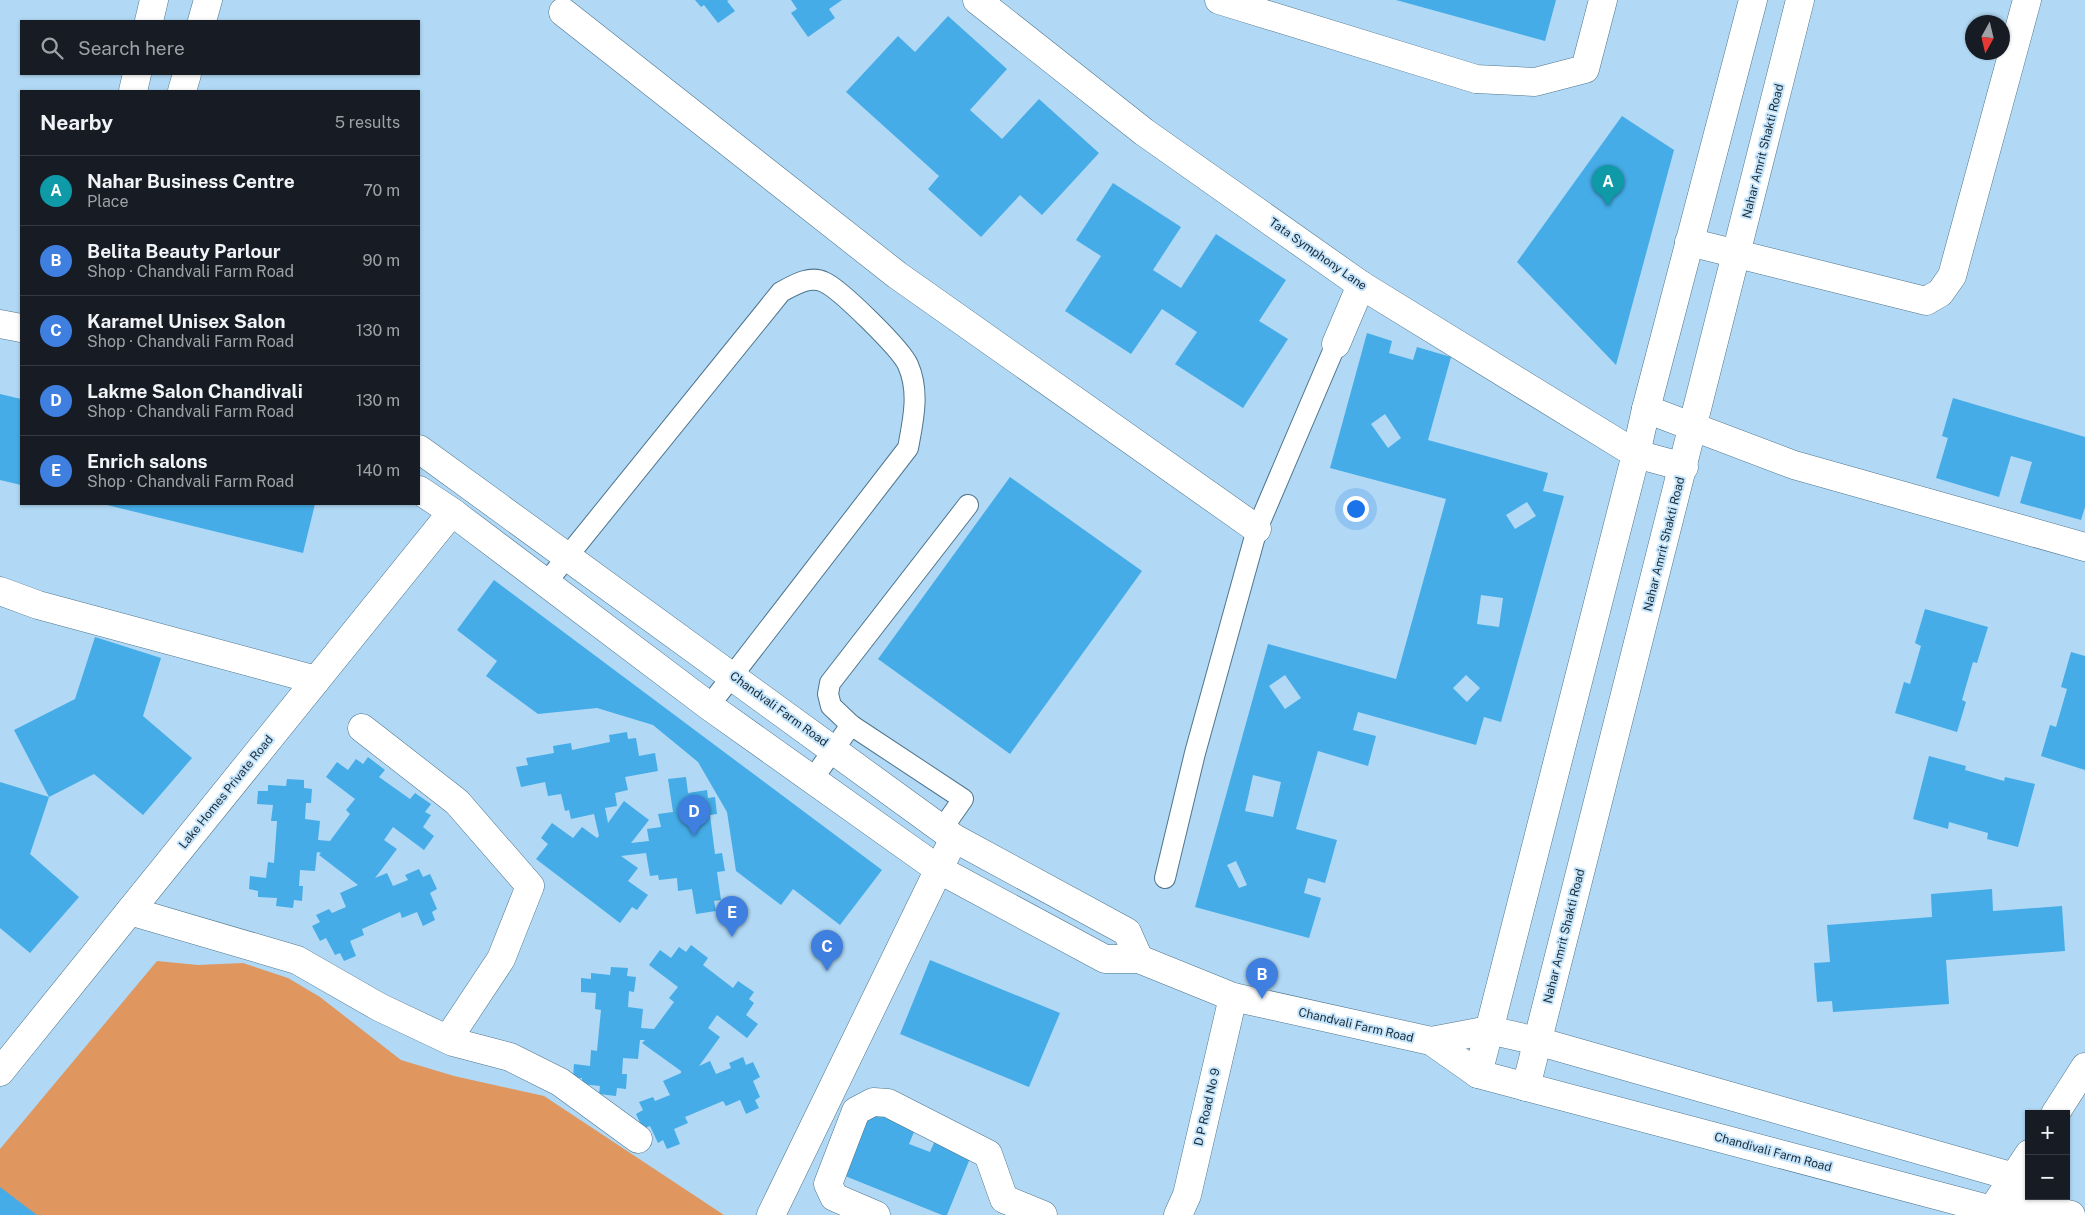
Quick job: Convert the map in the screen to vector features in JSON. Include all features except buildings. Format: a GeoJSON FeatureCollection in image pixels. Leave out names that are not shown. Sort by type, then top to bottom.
{"type":"FeatureCollection","features":[{"type":"Feature","properties":{"kind":"street"},"geometry":{"type":"LineString","coordinates":[[149,20],[154,0]]}},
{"type":"Feature","properties":{"kind":"street"},"geometry":{"type":"LineString","coordinates":[[202,20],[208,0]]}},
{"type":"Feature","properties":{"kind":"street","name":"Tata Symphony Lane"},"geometry":{"type":"LineString","coordinates":[[977,0],[1144,132],[1361,285],[1636,454],[1684,467]]}},
{"type":"Feature","properties":{"kind":"street"},"geometry":{"type":"LineString","coordinates":[[1219,0],[1476,79],[1535,82],[1585,69],[1603,0]]}},
{"type":"Feature","properties":{"kind":"street"},"geometry":{"type":"LineString","coordinates":[[1478,1074],[1646,409],[1753,0]]}},
{"type":"Feature","properties":{"kind":"street","name":"Nahar Amrit Shakti Road"},"geometry":{"type":"LineString","coordinates":[[1526,1087],[1684,467],[1800,0]]}},
{"type":"Feature","properties":{"kind":"street"},"geometry":{"type":"LineString","coordinates":[[1690,242],[1926,301],[1940,293],[1952,276],[2027,0]]}},
{"type":"Feature","properties":{"kind":"street"},"geometry":{"type":"LineString","coordinates":[[563,12],[897,275],[1257,529]]}},
{"type":"Feature","properties":{"kind":"street"},"geometry":{"type":"LineString","coordinates":[[133,90],[137,75]]}},
{"type":"Feature","properties":{"kind":"street"},"geometry":{"type":"LineString","coordinates":[[182,90],[187,75]]}},
{"type":"Feature","properties":{"kind":"street"},"geometry":{"type":"LineString","coordinates":[[1336,344],[1361,285]]}},
{"type":"Feature","properties":{"kind":"street"},"geometry":{"type":"LineString","coordinates":[[0,324],[20,328]]}},
{"type":"Feature","properties":{"kind":"street"},"geometry":{"type":"LineString","coordinates":[[1646,409],[1794,465],[2085,547]]}},
{"type":"Feature","properties":{"kind":"street","name":"Chandvali Farm Road"},"geometry":{"type":"LineString","coordinates":[[420,450],[732,674],[948,833],[1127,932],[1139,959]]}},
{"type":"Feature","properties":{"kind":"street","name":"Chandvali Farm Road"},"geometry":{"type":"LineString","coordinates":[[420,491],[452,512],[709,706],[938,869],[1106,959],[1139,959],[1233,997],[1431,1041]]}},
{"type":"Feature","properties":{"kind":"street","name":"Lake Homes Private Road"},"geometry":{"type":"LineString","coordinates":[[0,1072],[452,512]]}},
{"type":"Feature","properties":{"kind":"street"},"geometry":{"type":"LineString","coordinates":[[0,591],[38,605],[316,680]]}},
{"type":"Feature","properties":{"kind":"street"},"geometry":{"type":"LineString","coordinates":[[362,728],[456,802],[530,886],[501,959],[448,1039]]}},
{"type":"Feature","properties":{"kind":"street"},"geometry":{"type":"LineString","coordinates":[[771,1215],[938,869],[948,833]]}},
{"type":"Feature","properties":{"kind":"street"},"geometry":{"type":"LineString","coordinates":[[130,911],[297,960],[379,1007],[448,1039],[510,1057],[560,1082],[638,1139]]}},
{"type":"Feature","properties":{"kind":"street","name":"D P Road No 9"},"geometry":{"type":"LineString","coordinates":[[1178,1215],[1187,1195],[1233,997]]}},
{"type":"Feature","properties":{"kind":"street"},"geometry":{"type":"LineString","coordinates":[[1431,1041],[1489,1030],[1538,1041],[2021,1183]]}},
{"type":"Feature","properties":{"kind":"street","name":"Chandivali Farm Road"},"geometry":{"type":"LineString","coordinates":[[1431,1041],[1478,1074],[1588,1104],[1992,1210],[2056,1208]]}},
{"type":"Feature","properties":{"kind":"street"},"geometry":{"type":"LineString","coordinates":[[2058,1110],[2085,1068]]}},
{"type":"Feature","properties":{"kind":"street"},"geometry":{"type":"LineString","coordinates":[[876,1215],[834,1197],[828,1184],[856,1111],[873,1102],[888,1103],[988,1154],[1004,1199],[1043,1215]]}},
{"type":"Feature","properties":{"kind":"street"},"geometry":{"type":"LineString","coordinates":[[1992,1210],[2021,1183],[2029,1155]]}},
{"type":"Feature","properties":{"kind":"lane"},"geometry":{"type":"LineString","coordinates":[[546,583],[781,292],[803,280],[824,281],[878,328],[908,365],[916,405],[908,448],[709,706]]}},
{"type":"Feature","properties":{"kind":"lane"},"geometry":{"type":"LineString","coordinates":[[1165,878],[1195,752],[1257,529],[1336,344]]}},
{"type":"Feature","properties":{"kind":"lane"},"geometry":{"type":"LineString","coordinates":[[948,833],[962,799],[851,725],[831,706],[828,694],[830,683],[968,505]]}},
{"type":"Feature","properties":{"kind":"lane"},"geometry":{"type":"LineString","coordinates":[[812,780],[851,725]]}},
{"type":"Feature","properties":{"kind":"shaded area"},"geometry":{"type":"Polygon","coordinates":[[[157,961],[198,965],[243,963],[288,978],[320,997],[401,1060],[454,1076],[544,1096],[724,1215],[0,1215],[0,1149],[157,961]]]}},
{"type":"Feature","properties":{"kind":"place","name":"Nahar Business Centre"},"geometry":{"type":"Point","coordinates":[1608,206]}},
{"type":"Feature","properties":{"kind":"place","name":"Lakme Salon Chandivali"},"geometry":{"type":"Point","coordinates":[694,836]}},
{"type":"Feature","properties":{"kind":"place","name":"Enrich salons"},"geometry":{"type":"Point","coordinates":[732,937]}},
{"type":"Feature","properties":{"kind":"place","name":"Karamel Unisex Salon"},"geometry":{"type":"Point","coordinates":[827,971]}},
{"type":"Feature","properties":{"kind":"place","name":"Belita Beauty Parlour"},"geometry":{"type":"Point","coordinates":[1262,999]}}]}
